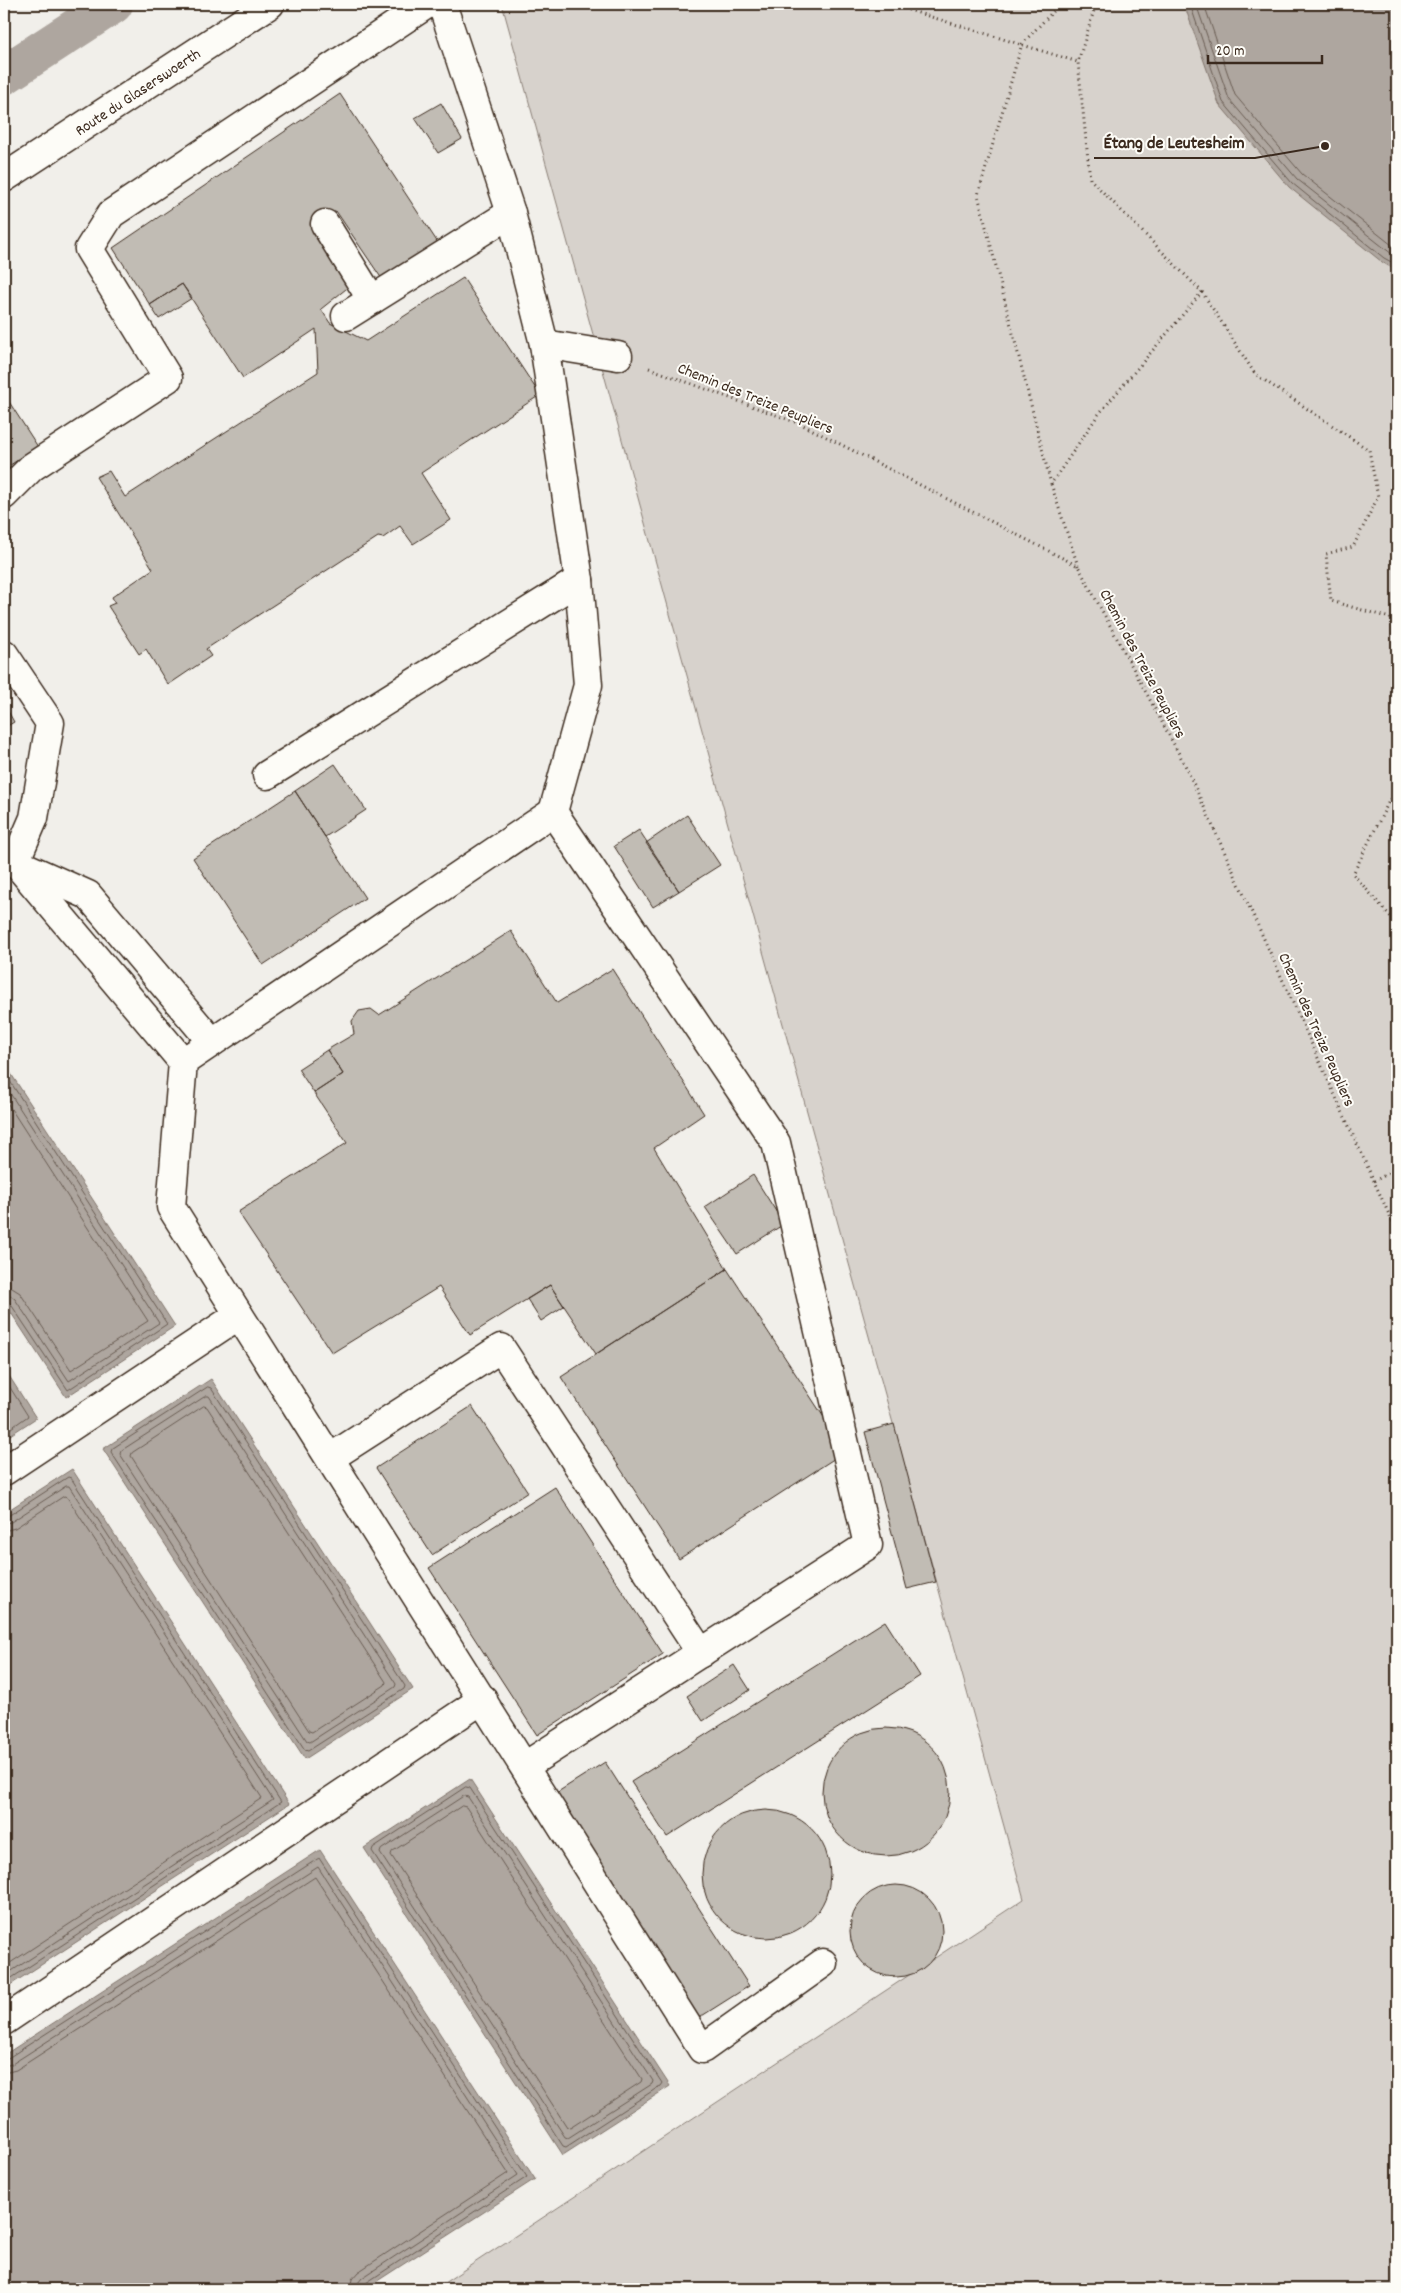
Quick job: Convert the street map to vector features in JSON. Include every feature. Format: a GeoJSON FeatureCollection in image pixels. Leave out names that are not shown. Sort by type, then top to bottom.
{"type":"FeatureCollection","features":[{"type":"Feature","properties":{"kind":"lane","name":"Route du Glaserswoerth"},"geometry":{"type":"LineString","coordinates":[[4,178],[270,4]]}},
{"type":"Feature","properties":{"kind":"lane"},"geometry":{"type":"LineString","coordinates":[[4,495],[32,467],[168,378],[89,249],[111,214],[427,4]]}},
{"type":"Feature","properties":{"kind":"lane"},"geometry":{"type":"LineString","coordinates":[[183,1062],[553,812],[588,686],[579,580],[544,344],[511,213],[442,4]]}},
{"type":"Feature","properties":{"kind":"lane"},"geometry":{"type":"LineString","coordinates":[[346,316],[511,213]]}},
{"type":"Feature","properties":{"kind":"lane"},"geometry":{"type":"LineString","coordinates":[[325,224],[372,300]]}},
{"type":"Feature","properties":{"kind":"lane"},"geometry":{"type":"LineString","coordinates":[[544,344],[618,356]]}},
{"type":"Feature","properties":{"kind":"lane"},"geometry":{"type":"LineString","coordinates":[[267,775],[579,580]]}},
{"type":"Feature","properties":{"kind":"lane"},"geometry":{"type":"LineString","coordinates":[[4,654],[50,723],[34,818],[9,862]]}},
{"type":"Feature","properties":{"kind":"lane"},"geometry":{"type":"LineString","coordinates":[[525,1766],[868,1545],[776,1143],[553,812]]}},
{"type":"Feature","properties":{"kind":"lane"},"geometry":{"type":"LineString","coordinates":[[9,862],[88,895],[212,1042]]}},
{"type":"Feature","properties":{"kind":"lane"},"geometry":{"type":"LineString","coordinates":[[9,862],[183,1062],[171,1207],[702,2049],[823,1963]]}},
{"type":"Feature","properties":{"kind":"lane"},"geometry":{"type":"LineString","coordinates":[[4,1470],[239,1315]]}},
{"type":"Feature","properties":{"kind":"lane"},"geometry":{"type":"LineString","coordinates":[[330,1458],[501,1348],[701,1653]]}},
{"type":"Feature","properties":{"kind":"lane"},"geometry":{"type":"LineString","coordinates":[[4,2021],[482,1699]]}},
{"type":"Feature","properties":{"kind":"path"},"geometry":{"type":"LineString","coordinates":[[4,10],[14,4]]}},
{"type":"Feature","properties":{"kind":"path"},"geometry":{"type":"LineString","coordinates":[[889,4],[1078,62]]}},
{"type":"Feature","properties":{"kind":"path"},"geometry":{"type":"LineString","coordinates":[[1060,4],[1022,44],[978,195],[1051,484],[1078,566]]}},
{"type":"Feature","properties":{"kind":"path"},"geometry":{"type":"LineString","coordinates":[[1096,4],[1078,62],[1090,179],[1202,292],[1255,374],[1369,450],[1378,496],[1353,547],[1326,554],[1331,601],[1390,618],[1397,633]]}},
{"type":"Feature","properties":{"kind":"path"},"geometry":{"type":"LineString","coordinates":[[1051,484],[1098,415],[1202,292]]}},
{"type":"Feature","properties":{"kind":"path","name":"Chemin des Treize Peupliers"},"geometry":{"type":"LineString","coordinates":[[618,356],[803,425],[1078,566],[1185,765],[1397,1232]]}},
{"type":"Feature","properties":{"kind":"path"},"geometry":{"type":"LineString","coordinates":[[1397,785],[1353,874],[1397,924]]}},
{"type":"Feature","properties":{"kind":"path"},"geometry":{"type":"LineString","coordinates":[[1374,1181],[1397,1169]]}},
{"type":"Feature","properties":{"kind":"shaded area"},"geometry":{"type":"Polygon","coordinates":[[[502,4],[1397,4],[1397,2289],[435,2289],[1024,1899],[502,4]]]}},
{"type":"Feature","properties":{"kind":"water"},"geometry":{"type":"Polygon","coordinates":[[[1184,4],[1397,4],[1397,271],[1382,262],[1289,187],[1219,104],[1184,4]]]}},
{"type":"Feature","properties":{"kind":"water"},"geometry":{"type":"Polygon","coordinates":[[[4,1063],[175,1326],[66,1397],[4,1302],[4,1063]]]}},
{"type":"Feature","properties":{"kind":"water"},"geometry":{"type":"Polygon","coordinates":[[[4,1368],[36,1418],[4,1439],[4,1368]]]}},
{"type":"Feature","properties":{"kind":"water"},"geometry":{"type":"Polygon","coordinates":[[[211,1379],[413,1689],[305,1759],[103,1449],[211,1379]]]}},
{"type":"Feature","properties":{"kind":"water"},"geometry":{"type":"Polygon","coordinates":[[[72,1469],[289,1804],[4,1989],[4,1513],[72,1469]]]}},
{"type":"Feature","properties":{"kind":"water"},"geometry":{"type":"Polygon","coordinates":[[[470,1779],[670,2086],[563,2155],[364,1848],[470,1779]]]}},
{"type":"Feature","properties":{"kind":"water"},"geometry":{"type":"Polygon","coordinates":[[[320,1850],[535,2179],[365,2289],[4,2289],[4,2055],[320,1850]]]}},
{"type":"Feature","properties":{"kind":"building"},"geometry":{"type":"Polygon","coordinates":[[[340,94],[440,246],[384,282],[336,211],[313,225],[351,285],[321,309],[330,323],[366,341],[463,278],[540,395],[421,473],[451,520],[413,544],[400,526],[383,538],[378,537],[206,649],[211,656],[168,685],[146,649],[139,654],[108,606],[115,603],[112,597],[153,569],[96,477],[109,471],[125,497],[318,372],[316,329],[243,378],[182,284],[150,305],[113,248],[340,94]]]}},
{"type":"Feature","properties":{"kind":"building"},"geometry":{"type":"Polygon","coordinates":[[[441,103],[462,139],[438,153],[415,118],[441,103]]]}},
{"type":"Feature","properties":{"kind":"building"},"geometry":{"type":"Polygon","coordinates":[[[182,284],[192,298],[159,319],[150,305],[182,284]]]}},
{"type":"Feature","properties":{"kind":"building"},"geometry":{"type":"Polygon","coordinates":[[[4,394],[38,447],[4,469],[4,394]]]}},
{"type":"Feature","properties":{"kind":"building"},"geometry":{"type":"Polygon","coordinates":[[[4,704],[14,722],[4,728],[4,704]]]}},
{"type":"Feature","properties":{"kind":"building"},"geometry":{"type":"Polygon","coordinates":[[[335,764],[366,810],[325,837],[295,791],[335,764]]]}},
{"type":"Feature","properties":{"kind":"building"},"geometry":{"type":"Polygon","coordinates":[[[295,791],[365,898],[263,965],[193,858],[295,791]]]}},
{"type":"Feature","properties":{"kind":"building"},"geometry":{"type":"Polygon","coordinates":[[[687,815],[720,865],[679,891],[646,843],[687,815]]]}},
{"type":"Feature","properties":{"kind":"building"},"geometry":{"type":"Polygon","coordinates":[[[639,830],[679,891],[653,907],[614,846],[639,830]]]}},
{"type":"Feature","properties":{"kind":"building"},"geometry":{"type":"Polygon","coordinates":[[[511,931],[557,1003],[612,969],[704,1114],[654,1148],[727,1269],[596,1354],[550,1285],[470,1335],[439,1287],[332,1353],[238,1212],[347,1143],[314,1093],[343,1074],[327,1050],[354,1034],[352,1021],[359,1011],[371,1009],[379,1015],[511,931]]]}},
{"type":"Feature","properties":{"kind":"building"},"geometry":{"type":"Polygon","coordinates":[[[327,1050],[343,1074],[314,1093],[298,1069],[327,1050]]]}},
{"type":"Feature","properties":{"kind":"building"},"geometry":{"type":"Polygon","coordinates":[[[753,1175],[784,1224],[737,1254],[705,1207],[753,1175]]]}},
{"type":"Feature","properties":{"kind":"building"},"geometry":{"type":"Polygon","coordinates":[[[727,1269],[846,1451],[679,1559],[561,1377],[727,1269]]]}},
{"type":"Feature","properties":{"kind":"building"},"geometry":{"type":"Polygon","coordinates":[[[550,1285],[564,1306],[541,1321],[527,1299],[550,1285]]]}},
{"type":"Feature","properties":{"kind":"building"},"geometry":{"type":"Polygon","coordinates":[[[472,1406],[528,1492],[432,1555],[376,1468],[472,1406]]]}},
{"type":"Feature","properties":{"kind":"building"},"geometry":{"type":"Polygon","coordinates":[[[894,1424],[936,1582],[907,1589],[865,1432],[894,1424]]]}},
{"type":"Feature","properties":{"kind":"building"},"geometry":{"type":"Polygon","coordinates":[[[555,1487],[663,1654],[537,1735],[429,1568],[555,1487]]]}},
{"type":"Feature","properties":{"kind":"building"},"geometry":{"type":"Polygon","coordinates":[[[885,1621],[920,1676],[667,1837],[631,1782],[885,1621]]]}},
{"type":"Feature","properties":{"kind":"building"},"geometry":{"type":"Polygon","coordinates":[[[734,1665],[750,1690],[703,1721],[687,1696],[734,1665]]]}},
{"type":"Feature","properties":{"kind":"building"},"geometry":{"type":"Polygon","coordinates":[[[886,1728],[899,1729],[911,1733],[931,1747],[945,1767],[949,1779],[949,1805],[945,1817],[931,1837],[911,1851],[899,1855],[886,1856],[873,1855],[861,1851],[841,1837],[827,1817],[823,1805],[822,1792],[823,1779],[827,1767],[841,1747],[861,1733],[873,1729],[886,1728]]]}},
{"type":"Feature","properties":{"kind":"building"},"geometry":{"type":"Polygon","coordinates":[[[605,1762],[749,1986],[697,2019],[553,1795],[605,1762]]]}},
{"type":"Feature","properties":{"kind":"building"},"geometry":{"type":"Polygon","coordinates":[[[766,1810],[779,1811],[791,1815],[811,1829],[825,1849],[829,1861],[829,1887],[825,1899],[811,1919],[791,1933],[779,1937],[766,1938],[753,1937],[741,1933],[721,1919],[707,1899],[703,1887],[702,1874],[703,1861],[707,1849],[721,1829],[741,1815],[753,1811],[766,1810]]]}},
{"type":"Feature","properties":{"kind":"building"},"geometry":{"type":"Polygon","coordinates":[[[896,1885],[914,1888],[929,1898],[939,1913],[942,1931],[939,1949],[929,1964],[914,1974],[896,1977],[878,1974],[863,1964],[853,1949],[850,1931],[853,1913],[863,1898],[878,1888],[896,1885]]]}},
{"type":"Feature","properties":{"kind":"waterway"},"geometry":{"type":"LineString","coordinates":[[4,75],[113,4]]}},
{"type":"Feature","properties":{"kind":"place","name":"Étang de Leutesheim"},"geometry":{"type":"Point","coordinates":[1325,146]}}]}
